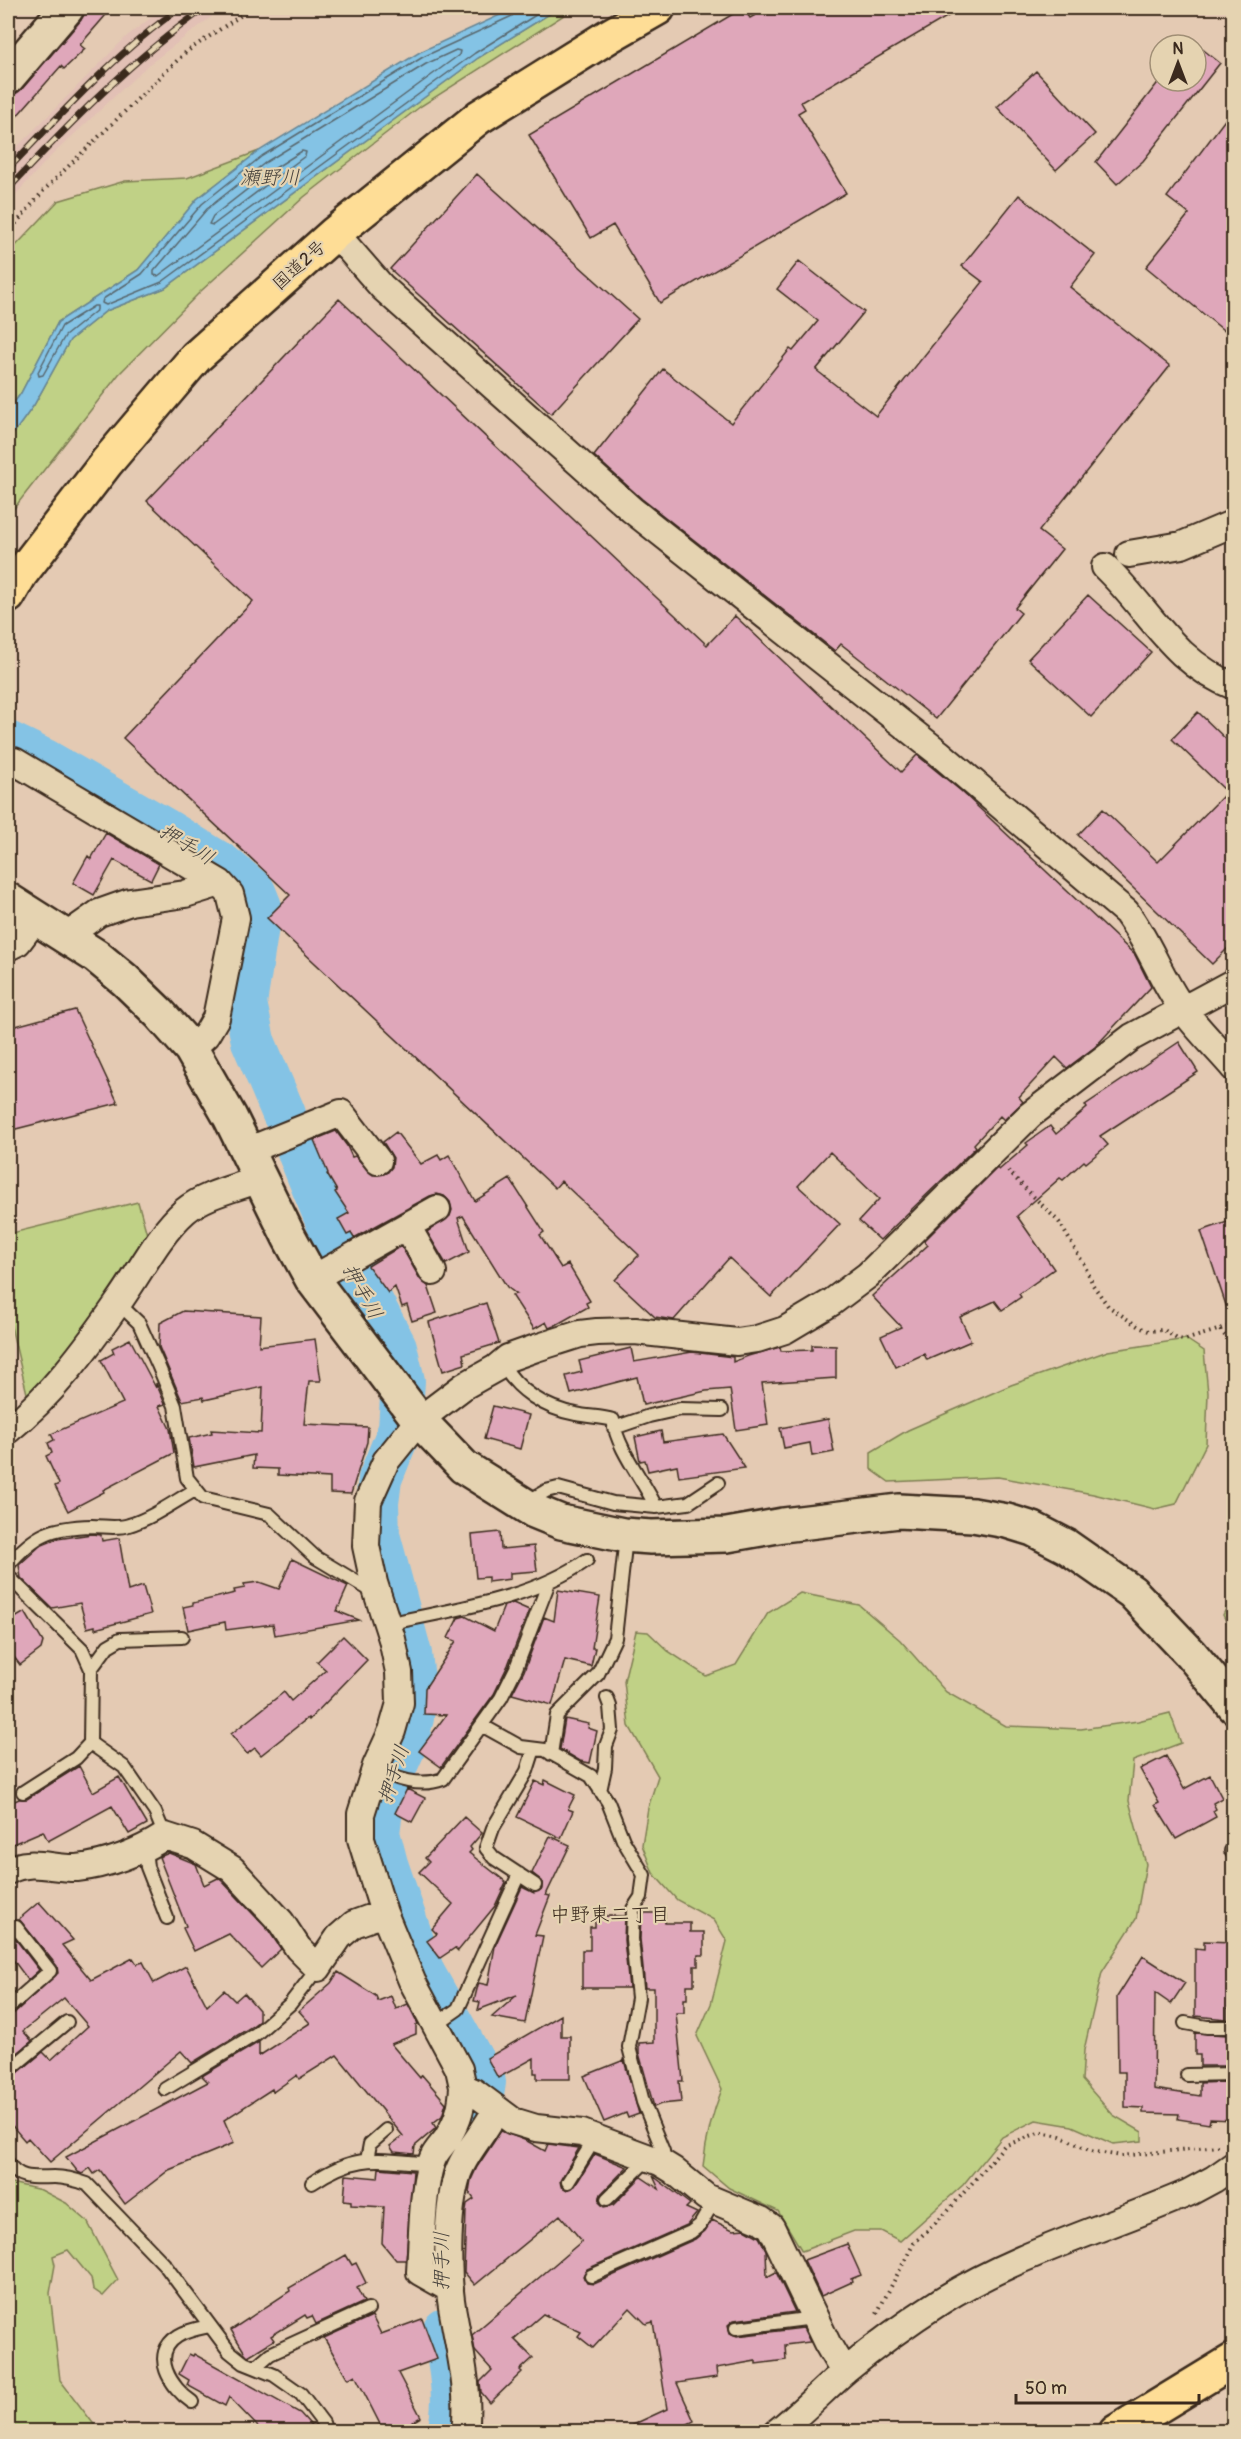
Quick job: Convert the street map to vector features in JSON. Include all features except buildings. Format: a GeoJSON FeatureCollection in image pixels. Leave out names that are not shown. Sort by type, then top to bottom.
{"type":"FeatureCollection","features":[{"type":"Feature","properties":{"kind":"highway","name":"国道2号"},"geometry":{"type":"LineString","coordinates":[[8,596],[20,575],[107,462],[196,357],[335,233],[479,117],[658,8]]}},
{"type":"Feature","properties":{"kind":"highway"},"geometry":{"type":"LineString","coordinates":[[1151,2410],[1233,2354]]}},
{"type":"Feature","properties":{"kind":"highway"},"geometry":{"type":"LineString","coordinates":[[1116,2432],[1233,2361]]}},
{"type":"Feature","properties":{"kind":"highway"},"geometry":{"type":"LineString","coordinates":[[1151,2410],[1233,2367]]}},
{"type":"Feature","properties":{"kind":"street"},"geometry":{"type":"LineString","coordinates":[[8,77],[67,8]]}},
{"type":"Feature","properties":{"kind":"street"},"geometry":{"type":"LineString","coordinates":[[335,233],[382,287],[632,510],[939,753],[1126,912],[1139,928],[1154,963],[1182,1008],[1233,1068]]}},
{"type":"Feature","properties":{"kind":"street"},"geometry":{"type":"LineString","coordinates":[[1129,555],[1182,545],[1233,523]]}},
{"type":"Feature","properties":{"kind":"street"},"geometry":{"type":"LineString","coordinates":[[1105,567],[1128,588],[1176,650],[1192,664],[1233,686]]}},
{"type":"Feature","properties":{"kind":"street"},"geometry":{"type":"LineString","coordinates":[[14,760],[220,883],[230,894],[236,918],[216,1018],[206,1035],[191,1049]]}},
{"type":"Feature","properties":{"kind":"street"},"geometry":{"type":"LineString","coordinates":[[65,937],[99,913],[130,902],[185,894],[220,883]]}},
{"type":"Feature","properties":{"kind":"street"},"geometry":{"type":"LineString","coordinates":[[8,900],[96,956],[126,980],[191,1049],[230,1117],[312,1279],[419,1420],[464,1467],[522,1505],[561,1522],[626,1535],[651,1537],[727,1535],[783,1525],[899,1511],[939,1511],[1007,1521],[1033,1529],[1066,1546],[1132,1592],[1191,1654],[1233,1706]]}},
{"type":"Feature","properties":{"kind":"street"},"geometry":{"type":"LineString","coordinates":[[8,947],[18,942],[36,918]]}},
{"type":"Feature","properties":{"kind":"street"},"geometry":{"type":"LineString","coordinates":[[449,2289],[420,2272],[428,2177],[432,2164],[461,2110],[463,2087],[459,2069],[412,1981],[384,1913],[361,1839],[361,1814],[376,1766],[392,1731],[400,1702],[399,1672],[366,1546],[368,1501],[386,1461],[419,1420],[464,1386],[508,1358],[536,1348],[580,1334],[597,1332],[635,1330],[737,1342],[757,1339],[785,1330],[832,1302],[868,1275],[1030,1115],[1122,1044],[1182,1008],[1233,982]]}},
{"type":"Feature","properties":{"kind":"street"},"geometry":{"type":"LineString","coordinates":[[8,1430],[68,1370],[118,1303],[165,1233],[186,1211],[254,1165],[341,1113],[378,1161]]}},
{"type":"Feature","properties":{"kind":"street"},"geometry":{"type":"LineString","coordinates":[[312,1279],[437,1209]]}},
{"type":"Feature","properties":{"kind":"street"},"geometry":{"type":"LineString","coordinates":[[407,1226],[433,1272]]}},
{"type":"Feature","properties":{"kind":"street"},"geometry":{"type":"LineString","coordinates":[[8,1871],[17,1864],[77,1868],[103,1862],[155,1842],[193,1845],[232,1869],[280,1922],[298,1948],[318,1968],[339,1937],[354,1924],[384,1913]]}},
{"type":"Feature","properties":{"kind":"street"},"geometry":{"type":"LineString","coordinates":[[463,2087],[474,2092],[513,2121],[536,2128],[582,2133],[657,2162],[714,2201],[761,2220],[771,2227],[814,2318],[844,2373]]}},
{"type":"Feature","properties":{"kind":"street"},"geometry":{"type":"LineString","coordinates":[[465,2432],[467,2414],[465,2372],[449,2289],[449,2226],[457,2175],[491,2121],[496,2109]]}},
{"type":"Feature","properties":{"kind":"street"},"geometry":{"type":"LineString","coordinates":[[777,2432],[884,2341],[940,2302],[1012,2262],[1168,2202],[1214,2179],[1230,2156]]}},
{"type":"Feature","properties":{"kind":"lane"},"geometry":{"type":"LineString","coordinates":[[118,1303],[139,1323],[176,1406],[187,1478],[195,1490],[203,1498],[269,1514],[315,1557],[378,1595]]}},
{"type":"Feature","properties":{"kind":"lane"},"geometry":{"type":"LineString","coordinates":[[502,1363],[510,1378],[544,1405],[576,1414],[613,1420],[614,1428],[656,1507]]}},
{"type":"Feature","properties":{"kind":"lane"},"geometry":{"type":"LineString","coordinates":[[614,1428],[649,1416],[680,1409],[722,1410]]}},
{"type":"Feature","properties":{"kind":"lane"},"geometry":{"type":"LineString","coordinates":[[522,1505],[546,1491],[558,1488],[613,1503],[656,1507],[688,1503],[718,1483]]}},
{"type":"Feature","properties":{"kind":"lane"},"geometry":{"type":"LineString","coordinates":[[8,1565],[34,1539],[47,1532],[70,1528],[113,1528],[129,1525],[195,1490]]}},
{"type":"Feature","properties":{"kind":"lane"},"geometry":{"type":"LineString","coordinates":[[551,1754],[557,1715],[598,1674],[615,1638],[626,1535]]}},
{"type":"Feature","properties":{"kind":"lane"},"geometry":{"type":"LineString","coordinates":[[387,1624],[478,1604],[549,1582],[587,1560]]}},
{"type":"Feature","properties":{"kind":"lane"},"geometry":{"type":"LineString","coordinates":[[8,1576],[82,1649],[91,1668],[90,1743],[76,1758],[23,1792]]}},
{"type":"Feature","properties":{"kind":"lane"},"geometry":{"type":"LineString","coordinates":[[376,1766],[384,1773],[404,1780],[432,1784],[443,1779],[501,1698],[516,1668],[549,1582]]}},
{"type":"Feature","properties":{"kind":"lane"},"geometry":{"type":"LineString","coordinates":[[91,1668],[108,1646],[120,1639],[182,1636]]}},
{"type":"Feature","properties":{"kind":"lane"},"geometry":{"type":"LineString","coordinates":[[600,1791],[605,1768],[606,1746],[612,1730],[607,1698]]}},
{"type":"Feature","properties":{"kind":"lane"},"geometry":{"type":"LineString","coordinates":[[483,1726],[521,1748],[551,1754],[591,1776],[608,1802],[623,1840],[644,1875],[641,1897],[633,1909],[632,1939],[638,1998],[629,2047],[637,2082],[653,2130],[663,2151],[657,2162],[607,2199]]}},
{"type":"Feature","properties":{"kind":"lane"},"geometry":{"type":"LineString","coordinates":[[90,1743],[124,1767],[155,1812],[155,1842],[147,1867],[167,1918]]}},
{"type":"Feature","properties":{"kind":"lane"},"geometry":{"type":"LineString","coordinates":[[534,1749],[526,1771],[493,1828],[486,1848],[494,1858],[535,1886]]}},
{"type":"Feature","properties":{"kind":"lane"},"geometry":{"type":"LineString","coordinates":[[435,2025],[458,2008],[519,1874]]}},
{"type":"Feature","properties":{"kind":"lane"},"geometry":{"type":"LineString","coordinates":[[8,2008],[50,1971],[16,1927]]}},
{"type":"Feature","properties":{"kind":"lane"},"geometry":{"type":"LineString","coordinates":[[165,2089],[256,2034],[290,2004],[318,1968]]}},
{"type":"Feature","properties":{"kind":"lane"},"geometry":{"type":"LineString","coordinates":[[8,2071],[68,2022]]}},
{"type":"Feature","properties":{"kind":"lane"},"geometry":{"type":"LineString","coordinates":[[1185,2023],[1207,2027],[1233,2027]]}},
{"type":"Feature","properties":{"kind":"lane"},"geometry":{"type":"LineString","coordinates":[[1187,2074],[1233,2074]]}},
{"type":"Feature","properties":{"kind":"lane"},"geometry":{"type":"LineString","coordinates":[[368,2160],[370,2144],[386,2130]]}},
{"type":"Feature","properties":{"kind":"lane"},"geometry":{"type":"LineString","coordinates":[[568,2182],[596,2137]]}},
{"type":"Feature","properties":{"kind":"lane"},"geometry":{"type":"LineString","coordinates":[[312,2183],[328,2171],[348,2162],[368,2160],[432,2164]]}},
{"type":"Feature","properties":{"kind":"lane"},"geometry":{"type":"LineString","coordinates":[[8,2163],[28,2179],[63,2178],[87,2184],[164,2264],[229,2351],[244,2363],[274,2374],[301,2394],[323,2423],[326,2432]]}},
{"type":"Feature","properties":{"kind":"lane"},"geometry":{"type":"LineString","coordinates":[[591,2276],[691,2232],[700,2225],[714,2201]]}},
{"type":"Feature","properties":{"kind":"lane"},"geometry":{"type":"LineString","coordinates":[[255,2367],[270,2354],[368,2309]]}},
{"type":"Feature","properties":{"kind":"lane"},"geometry":{"type":"LineString","coordinates":[[736,2328],[814,2318]]}},
{"type":"Feature","properties":{"kind":"lane"},"geometry":{"type":"LineString","coordinates":[[192,2402],[172,2385],[167,2375],[165,2353],[177,2336],[210,2326]]}},
{"type":"Feature","properties":{"kind":"path"},"geometry":{"type":"LineString","coordinates":[[8,233],[44,190],[186,52],[252,8]]}},
{"type":"Feature","properties":{"kind":"path"},"geometry":{"type":"LineString","coordinates":[[990,1154],[1059,1222],[1101,1299],[1116,1313],[1139,1327],[1149,1331],[1164,1330],[1176,1339],[1193,1339],[1233,1325]]}},
{"type":"Feature","properties":{"kind":"path"},"geometry":{"type":"LineString","coordinates":[[1220,1330],[1233,1346]]}},
{"type":"Feature","properties":{"kind":"path"},"geometry":{"type":"LineString","coordinates":[[884,2341],[877,2313],[908,2250],[947,2212],[1004,2146],[1041,2132],[1060,2136],[1091,2151],[1106,2155],[1142,2154],[1193,2147],[1230,2156]]}},
{"type":"Feature","properties":{"kind":"shaded area"},"geometry":{"type":"Polygon","coordinates":[[[164,8],[223,8],[147,66],[49,158],[8,203],[8,156],[127,36],[164,8]]]}},
{"type":"Feature","properties":{"kind":"green space"},"geometry":{"type":"Polygon","coordinates":[[[559,8],[575,8],[421,106],[304,197],[201,291],[119,374],[8,516],[8,441],[34,405],[70,340],[106,311],[165,288],[478,58],[559,8]]]}},
{"type":"Feature","properties":{"kind":"green space"},"geometry":{"type":"Polygon","coordinates":[[[259,151],[197,199],[138,270],[58,322],[21,393],[8,411],[8,254],[58,201],[125,181],[187,178],[259,151]]]}},
{"type":"Feature","properties":{"kind":"green space"},"geometry":{"type":"Polygon","coordinates":[[[138,1202],[150,1245],[29,1402],[8,1314],[8,1234],[138,1202]]]}},
{"type":"Feature","properties":{"kind":"green space"},"geometry":{"type":"Polygon","coordinates":[[[1186,1339],[1204,1351],[1208,1393],[1206,1444],[1176,1504],[1155,1509],[1093,1494],[998,1477],[889,1482],[871,1469],[871,1452],[908,1430],[1011,1385],[1108,1351],[1186,1339]]]}},
{"type":"Feature","properties":{"kind":"green space"},"geometry":{"type":"Polygon","coordinates":[[[800,1593],[859,1605],[900,1640],[946,1692],[1006,1726],[1081,1729],[1138,1721],[1170,1713],[1181,1743],[1133,1761],[1129,1801],[1146,1864],[1136,1919],[1102,1972],[1084,2050],[1082,2080],[1113,2115],[1142,2132],[1142,2141],[1113,2144],[1072,2126],[1036,2120],[1002,2137],[963,2185],[900,2241],[881,2231],[854,2231],[802,2251],[778,2211],[729,2188],[703,2166],[710,2127],[722,2089],[697,2036],[711,2004],[727,1941],[714,1920],[677,1900],[653,1873],[642,1845],[648,1808],[658,1776],[629,1726],[624,1681],[636,1631],[648,1632],[668,1651],[706,1676],[736,1665],[768,1613],[800,1593]]]}},
{"type":"Feature","properties":{"kind":"green space"},"geometry":{"type":"Polygon","coordinates":[[[1233,1594],[1233,1635],[1223,1615],[1233,1594]]]}},
{"type":"Feature","properties":{"kind":"green space"},"geometry":{"type":"Polygon","coordinates":[[[8,2180],[11,2183],[41,2190],[66,2203],[87,2221],[118,2280],[103,2296],[93,2289],[91,2278],[68,2250],[53,2256],[55,2265],[50,2293],[60,2380],[99,2431],[8,2431],[8,2180]]]}},
{"type":"Feature","properties":{"kind":"water","name":"瀬野川"},"geometry":{"type":"Polygon","coordinates":[[[515,8],[559,8],[478,58],[165,288],[106,311],[70,340],[34,405],[8,441],[8,411],[21,393],[58,322],[138,270],[197,199],[259,151],[420,52],[515,8]]]}},
{"type":"Feature","properties":{"kind":"waterway","name":"押手川"},"geometry":{"type":"LineString","coordinates":[[8,743],[45,761],[163,829],[223,866],[254,892],[260,907],[245,1003],[253,1041],[284,1114]]}},
{"type":"Feature","properties":{"kind":"waterway","name":"押手川"},"geometry":{"type":"LineString","coordinates":[[299,1152],[335,1240],[364,1288],[395,1347],[403,1381],[400,1429],[380,1479],[377,1503],[378,1535],[410,1654],[414,1688],[412,1718],[403,1749],[383,1794],[378,1833],[386,1864],[423,1973],[484,2082],[479,2114],[471,2134],[451,2165]]}},
{"type":"Feature","properties":{"kind":"waterway","name":"押手川"},"geometry":{"type":"LineString","coordinates":[[445,2330],[453,2393],[449,2432]]}},
{"type":"Feature","properties":{"kind":"railway"},"geometry":{"type":"LineString","coordinates":[[8,169],[112,64],[180,8]]}},
{"type":"Feature","properties":{"kind":"railway"},"geometry":{"type":"LineString","coordinates":[[8,189],[78,117],[127,71],[205,8]]}},
{"type":"Feature","properties":{"kind":"district","name":"中野東二丁目"},"geometry":{"type":"Point","coordinates":[610,1914]}}]}
